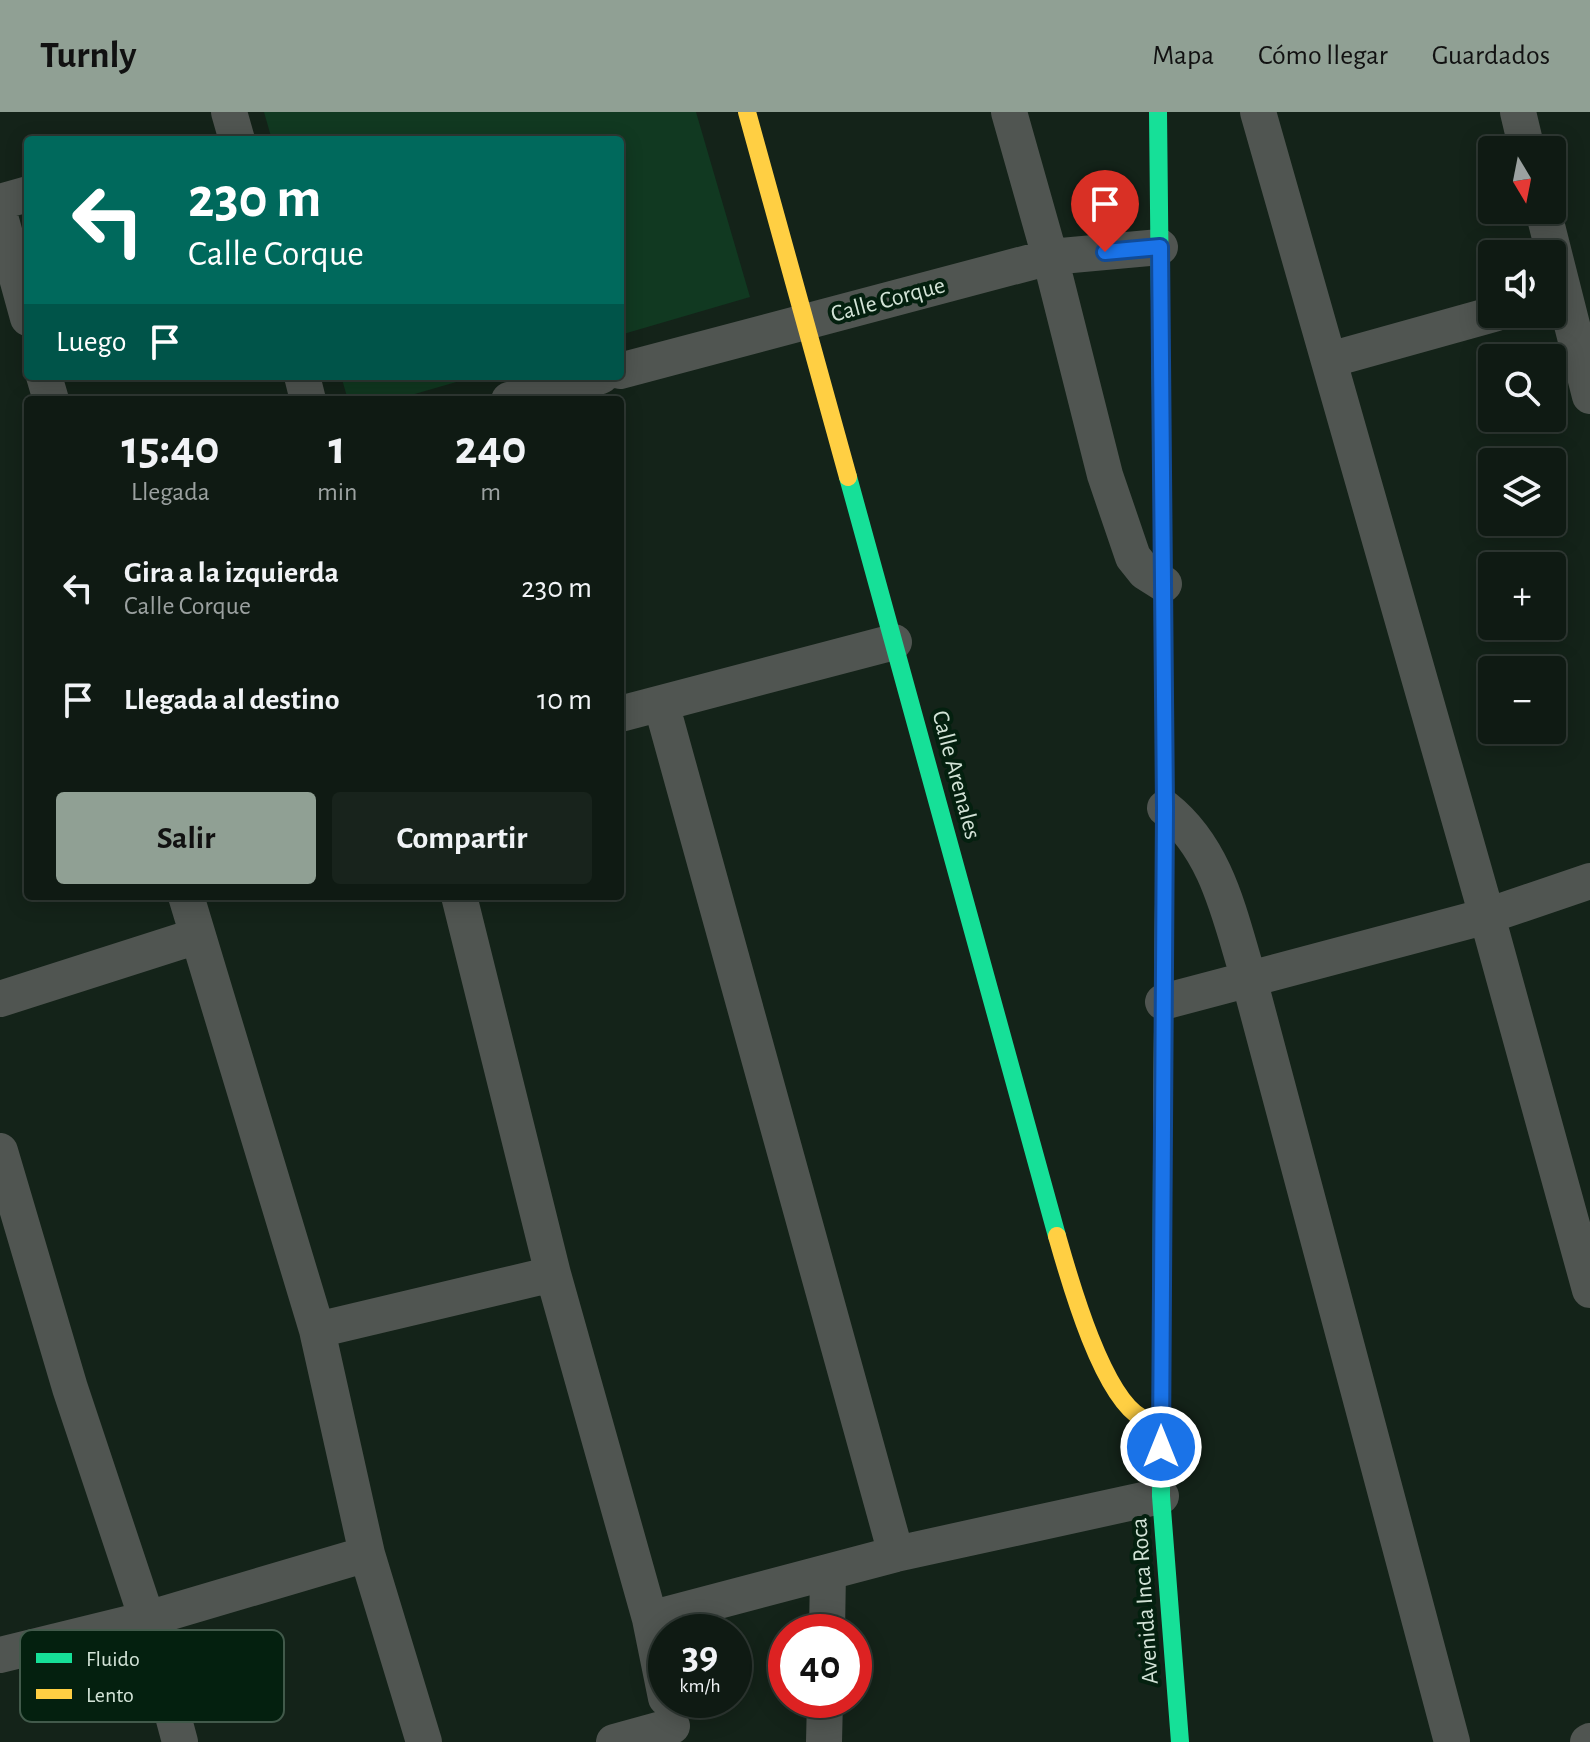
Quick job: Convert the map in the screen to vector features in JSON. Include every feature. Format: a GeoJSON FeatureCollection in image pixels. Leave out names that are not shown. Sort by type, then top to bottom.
{"type":"FeatureCollection","features":[{"type":"Feature","properties":{"kind":"street","name":"Calle Arenales"},"geometry":{"type":"LineString","coordinates":[[747,112],[1077,1308],[1093,1348],[1120,1393],[1140,1417],[1160,1422]]}},
{"type":"Feature","properties":{"kind":"street"},"geometry":{"type":"LineString","coordinates":[[1009,112],[1050,257],[1105,475],[1122,527],[1133,557],[1145,572],[1164,584]]}},
{"type":"Feature","properties":{"kind":"street","name":"Avenida Inca Roca"},"geometry":{"type":"LineString","coordinates":[[1158,112],[1165,808],[1160,1422],[1161,1496],[1180,1742]]}},
{"type":"Feature","properties":{"kind":"street"},"geometry":{"type":"LineString","coordinates":[[1258,112],[1590,1290]]}},
{"type":"Feature","properties":{"kind":"street"},"geometry":{"type":"LineString","coordinates":[[1518,112],[1524,136]]}},
{"type":"Feature","properties":{"kind":"street"},"geometry":{"type":"LineString","coordinates":[[0,202],[24,195]]}},
{"type":"Feature","properties":{"kind":"street"},"geometry":{"type":"LineString","coordinates":[[0,216],[24,303]]}},
{"type":"Feature","properties":{"kind":"street","name":"Calle Corque"},"geometry":{"type":"LineString","coordinates":[[624,370],[1050,257],[1160,247]]}},
{"type":"Feature","properties":{"kind":"street"},"geometry":{"type":"LineString","coordinates":[[1329,360],[1478,318]]}},
{"type":"Feature","properties":{"kind":"street"},"geometry":{"type":"LineString","coordinates":[[1566,321],[1590,396]]}},
{"type":"Feature","properties":{"kind":"street"},"geometry":{"type":"LineString","coordinates":[[524,396],[586,380]]}},
{"type":"Feature","properties":{"kind":"street"},"geometry":{"type":"LineString","coordinates":[[624,713],[894,642]]}},
{"type":"Feature","properties":{"kind":"street"},"geometry":{"type":"LineString","coordinates":[[661,703],[896,1554]]}},
{"type":"Feature","properties":{"kind":"street"},"geometry":{"type":"LineString","coordinates":[[1165,808],[1182,822],[1211,863],[1249,979],[1452,1742]]}},
{"type":"Feature","properties":{"kind":"street"},"geometry":{"type":"LineString","coordinates":[[1163,1002],[1487,916],[1590,881]]}},
{"type":"Feature","properties":{"kind":"street"},"geometry":{"type":"LineString","coordinates":[[187,900],[317,1330],[367,1554],[424,1742]]}},
{"type":"Feature","properties":{"kind":"street"},"geometry":{"type":"LineString","coordinates":[[460,900],[553,1274],[649,1614]]}},
{"type":"Feature","properties":{"kind":"street"},"geometry":{"type":"LineString","coordinates":[[0,999],[197,936]]}},
{"type":"Feature","properties":{"kind":"street"},"geometry":{"type":"LineString","coordinates":[[0,1151],[70,1388],[150,1630]]}},
{"type":"Feature","properties":{"kind":"street"},"geometry":{"type":"LineString","coordinates":[[317,1330],[553,1274]]}},
{"type":"Feature","properties":{"kind":"street"},"geometry":{"type":"LineString","coordinates":[[669,1614],[896,1554],[1161,1496]]}},
{"type":"Feature","properties":{"kind":"street"},"geometry":{"type":"LineString","coordinates":[[102,1630],[367,1554]]}},
{"type":"Feature","properties":{"kind":"street"},"geometry":{"type":"LineString","coordinates":[[827,1614],[828,1572]]}},
{"type":"Feature","properties":{"kind":"street"},"geometry":{"type":"LineString","coordinates":[[0,1655],[20,1650]]}},
{"type":"Feature","properties":{"kind":"street"},"geometry":{"type":"LineString","coordinates":[[614,1742],[668,1718]]}},
{"type":"Feature","properties":{"kind":"street"},"geometry":{"type":"LineString","coordinates":[[824,1742],[825,1718]]}},
{"type":"Feature","properties":{"kind":"street"},"geometry":{"type":"LineString","coordinates":[[175,1722],[180,1742]]}},
{"type":"Feature","properties":{"kind":"green space"},"geometry":{"type":"Polygon","coordinates":[[[264,112],[696,112],[750,297],[624,334],[624,136],[271,136],[264,112]]]}},
{"type":"Feature","properties":{"kind":"green space"},"geometry":{"type":"Polygon","coordinates":[[[342,380],[463,380],[408,396],[347,396],[342,380]]]}},
{"type":"Feature","properties":{"kind":"traffic: fast"},"geometry":{"type":"LineString","coordinates":[[1158,112],[1165,777]]}},
{"type":"Feature","properties":{"kind":"traffic: fast"},"geometry":{"type":"LineString","coordinates":[[848,477],[1057,1236]]}},
{"type":"Feature","properties":{"kind":"traffic: fast"},"geometry":{"type":"LineString","coordinates":[[1162,1158],[1161,1496],[1180,1742]]}},
{"type":"Feature","properties":{"kind":"traffic: slow"},"geometry":{"type":"LineString","coordinates":[[747,112],[848,477]]}},
{"type":"Feature","properties":{"kind":"traffic: slow"},"geometry":{"type":"LineString","coordinates":[[1162,1158],[1165,777]]}},
{"type":"Feature","properties":{"kind":"traffic: slow"},"geometry":{"type":"LineString","coordinates":[[1057,1236],[1089,1335],[1114,1387],[1127,1406],[1142,1418],[1160,1422]]}},
{"type":"Feature","properties":{"kind":"route"},"geometry":{"type":"LineString","coordinates":[[1105,252],[1160,247],[1165,808],[1161,1447]]}}]}
